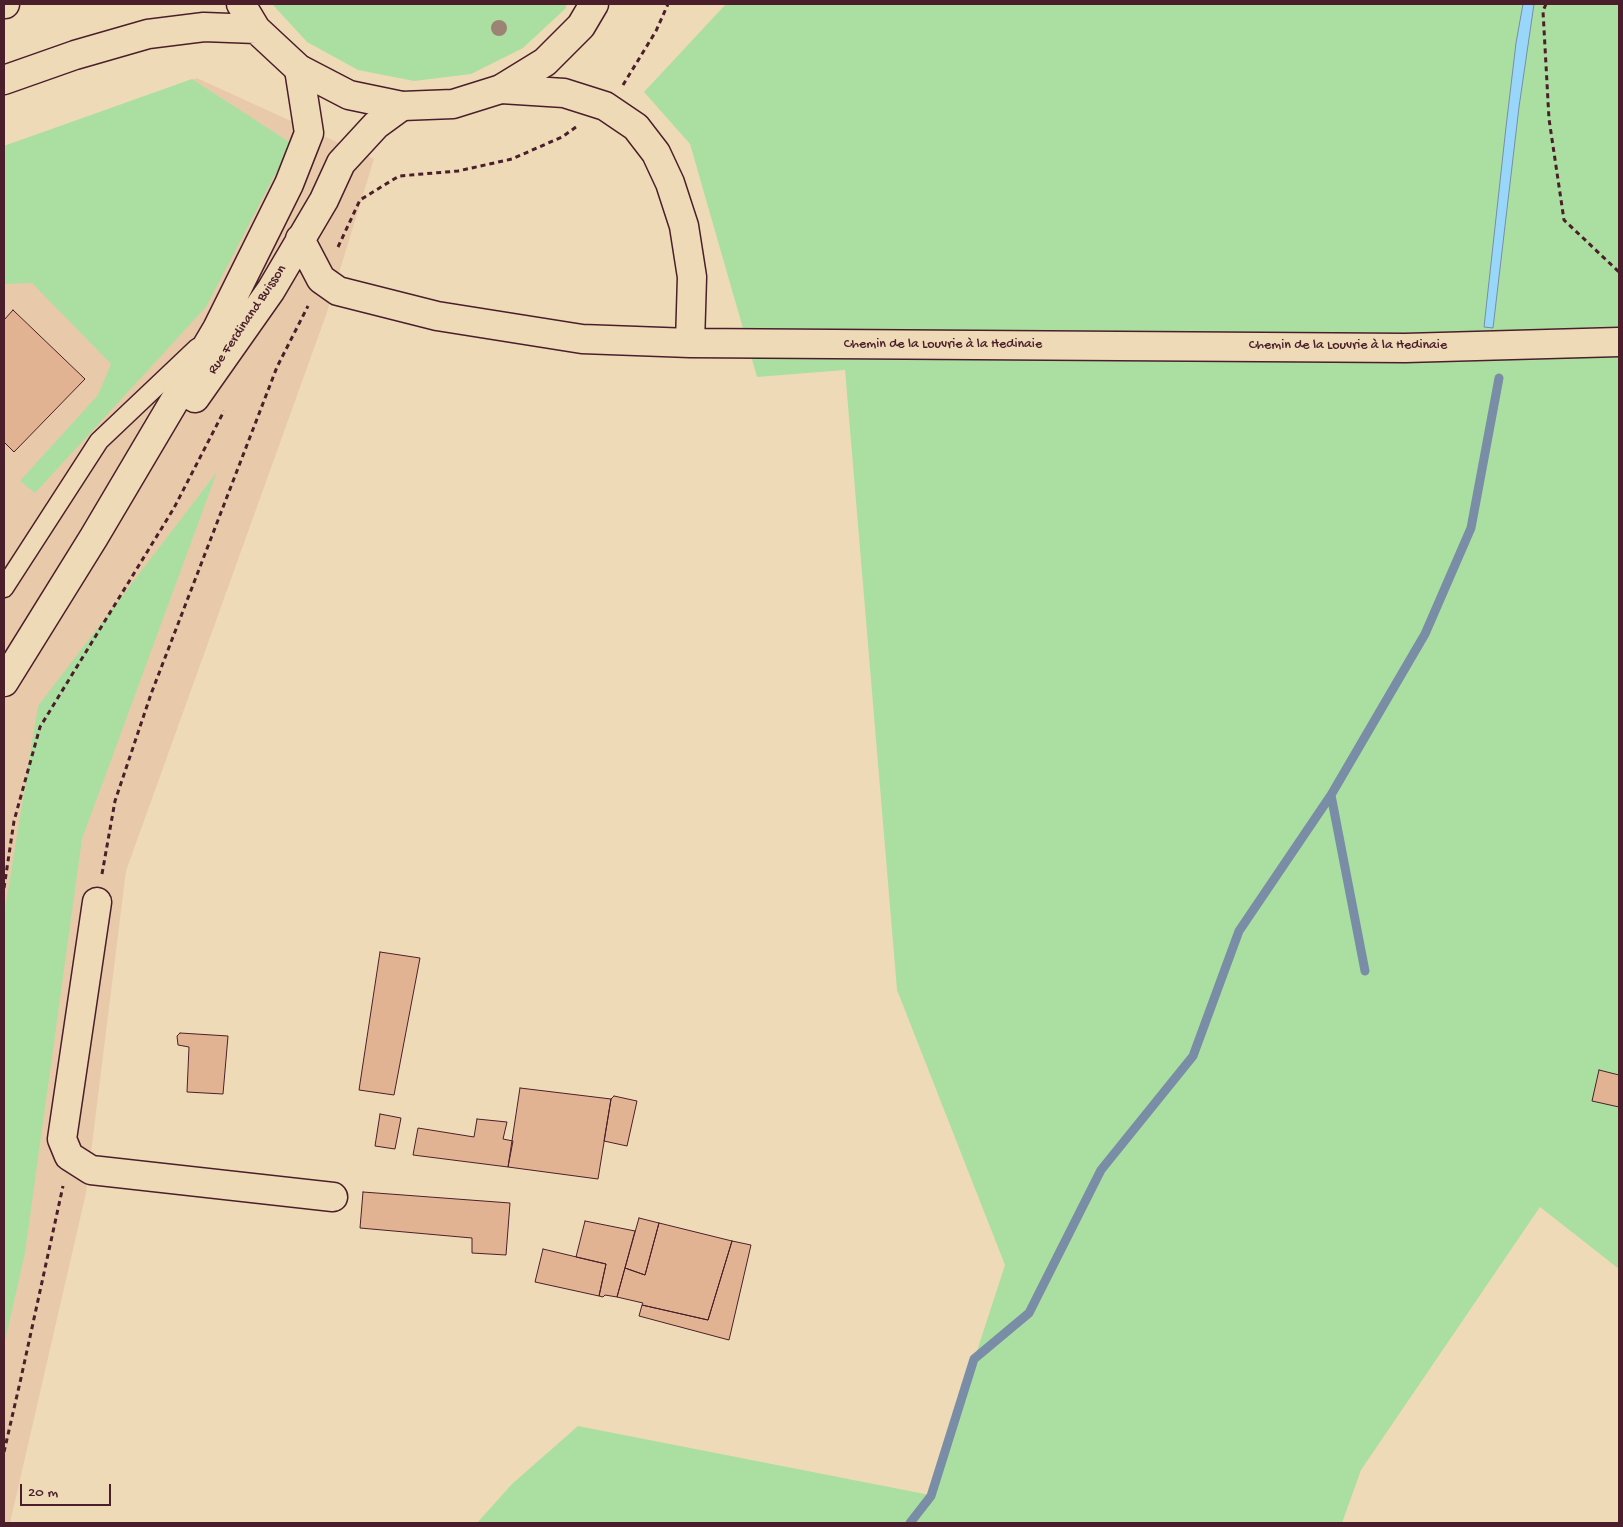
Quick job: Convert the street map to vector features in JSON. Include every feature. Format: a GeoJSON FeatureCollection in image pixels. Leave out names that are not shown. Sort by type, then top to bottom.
{"type":"FeatureCollection","features":[{"type":"Feature","properties":{"kind":"street"},"geometry":{"type":"LineString","coordinates":[[241,4],[256,29],[299,69],[349,95],[402,106],[453,104],[501,89],[545,62],[581,26],[594,4]]}},
{"type":"Feature","properties":{"kind":"street"},"geometry":{"type":"LineString","coordinates":[[4,80],[75,55],[148,34],[204,27],[256,29]]}},
{"type":"Feature","properties":{"kind":"street","name":"Rue Ferdinand Buisson"},"geometry":{"type":"LineString","coordinates":[[4,682],[94,537],[217,329],[289,184],[309,133],[299,69]]}},
{"type":"Feature","properties":{"kind":"street"},"geometry":{"type":"LineString","coordinates":[[501,89],[564,93],[605,106],[636,127],[656,153],[670,183],[684,226],[692,277],[690,343]]}},
{"type":"Feature","properties":{"kind":"street","name":"Rue Ferdinand Buisson"},"geometry":{"type":"LineString","coordinates":[[94,537],[271,290],[324,200],[341,163],[376,125],[402,106]]}},
{"type":"Feature","properties":{"kind":"street"},"geometry":{"type":"LineString","coordinates":[[300,239],[321,279]]}},
{"type":"Feature","properties":{"kind":"street","name":"Chemin de la Louvrie à la Hedinaie"},"geometry":{"type":"LineString","coordinates":[[321,279],[338,291],[437,316],[582,339],[690,343],[1405,348],[1619,342]]}},
{"type":"Feature","properties":{"kind":"street"},"geometry":{"type":"LineString","coordinates":[[97,902],[62,1139],[69,1156],[91,1170],[333,1197]]}},
{"type":"Feature","properties":{"kind":"lane"},"geometry":{"type":"LineString","coordinates":[[4,588],[99,441],[217,329]]}},
{"type":"Feature","properties":{"kind":"path"},"geometry":{"type":"LineString","coordinates":[[97,902],[115,801],[151,694],[277,367],[360,200],[399,176],[458,171],[512,159],[562,137],[605,106],[619,91],[656,30],[668,4]]}},
{"type":"Feature","properties":{"kind":"path"},"geometry":{"type":"LineString","coordinates":[[1546,4],[1543,11],[1548,119],[1564,220],[1619,272]]}},
{"type":"Feature","properties":{"kind":"path"},"geometry":{"type":"LineString","coordinates":[[4,888],[14,821],[40,727],[174,508],[226,407]]}},
{"type":"Feature","properties":{"kind":"path"},"geometry":{"type":"LineString","coordinates":[[4,1452],[22,1378],[69,1156]]}},
{"type":"Feature","properties":{"kind":"shaded area"},"geometry":{"type":"Polygon","coordinates":[[[197,78],[374,159],[326,315],[126,871],[86,1193],[10,1523],[4,1523],[4,146],[197,78]]]}},
{"type":"Feature","properties":{"kind":"green space"},"geometry":{"type":"Polygon","coordinates":[[[272,4],[567,4],[565,9],[523,48],[471,74],[414,81],[358,70],[307,42],[272,4]]]}},
{"type":"Feature","properties":{"kind":"green space"},"geometry":{"type":"Polygon","coordinates":[[[726,4],[1619,4],[1619,1269],[1540,1207],[1361,1470],[1342,1523],[477,1523],[512,1484],[578,1426],[930,1495],[1005,1265],[897,990],[845,370],[757,377],[690,144],[644,92],[726,4]]]}},
{"type":"Feature","properties":{"kind":"green space"},"geometry":{"type":"Polygon","coordinates":[[[192,79],[294,145],[273,178],[206,307],[35,493],[20,481],[98,395],[111,364],[32,283],[6,284],[4,286],[4,146],[192,79]]]}},
{"type":"Feature","properties":{"kind":"green space"},"geometry":{"type":"Polygon","coordinates":[[[217,472],[82,839],[25,1253],[4,1346],[4,915],[38,706],[217,472]]]}},
{"type":"Feature","properties":{"kind":"water"},"geometry":{"type":"Polygon","coordinates":[[[1523,4],[1534,4],[1519,107],[1493,328],[1484,327],[1516,43],[1523,4]]]}},
{"type":"Feature","properties":{"kind":"building"},"geometry":{"type":"Polygon","coordinates":[[[13,310],[85,379],[14,452],[4,442],[4,320],[13,310]]]}},
{"type":"Feature","properties":{"kind":"building"},"geometry":{"type":"Polygon","coordinates":[[[380,952],[420,958],[394,1095],[359,1090],[380,952]]]}},
{"type":"Feature","properties":{"kind":"building"},"geometry":{"type":"Polygon","coordinates":[[[180,1033],[228,1036],[223,1094],[187,1092],[189,1047],[178,1045],[177,1036],[180,1033]]]}},
{"type":"Feature","properties":{"kind":"building"},"geometry":{"type":"Polygon","coordinates":[[[1599,1070],[1619,1075],[1619,1107],[1592,1101],[1599,1070]]]}},
{"type":"Feature","properties":{"kind":"building"},"geometry":{"type":"Polygon","coordinates":[[[520,1088],[611,1099],[598,1179],[508,1167],[520,1088]]]}},
{"type":"Feature","properties":{"kind":"building"},"geometry":{"type":"Polygon","coordinates":[[[614,1096],[637,1101],[627,1146],[604,1141],[611,1099],[614,1096]]]}},
{"type":"Feature","properties":{"kind":"building"},"geometry":{"type":"Polygon","coordinates":[[[380,1114],[401,1118],[395,1149],[375,1146],[380,1114]]]}},
{"type":"Feature","properties":{"kind":"building"},"geometry":{"type":"Polygon","coordinates":[[[477,1119],[507,1122],[503,1139],[513,1141],[508,1167],[413,1155],[418,1128],[474,1137],[477,1119]]]}},
{"type":"Feature","properties":{"kind":"building"},"geometry":{"type":"Polygon","coordinates":[[[363,1192],[510,1203],[506,1255],[472,1253],[472,1238],[360,1228],[363,1192]]]}},
{"type":"Feature","properties":{"kind":"building"},"geometry":{"type":"Polygon","coordinates":[[[639,1218],[659,1223],[645,1275],[625,1268],[639,1218]]]}},
{"type":"Feature","properties":{"kind":"building"},"geometry":{"type":"Polygon","coordinates":[[[585,1221],[635,1231],[617,1297],[599,1296],[606,1264],[576,1257],[585,1221]]]}},
{"type":"Feature","properties":{"kind":"building"},"geometry":{"type":"Polygon","coordinates":[[[659,1223],[732,1241],[708,1320],[642,1305],[643,1303],[617,1297],[625,1268],[645,1275],[659,1223]]]}},
{"type":"Feature","properties":{"kind":"building"},"geometry":{"type":"Polygon","coordinates":[[[732,1241],[751,1245],[729,1340],[639,1316],[642,1305],[708,1320],[732,1241]]]}},
{"type":"Feature","properties":{"kind":"building"},"geometry":{"type":"Polygon","coordinates":[[[543,1249],[606,1264],[599,1296],[535,1282],[543,1249]]]}},
{"type":"Feature","properties":{"kind":"waterway"},"geometry":{"type":"LineString","coordinates":[[1365,971],[1331,795],[1425,634],[1471,528],[1499,378]]}},
{"type":"Feature","properties":{"kind":"waterway"},"geometry":{"type":"LineString","coordinates":[[910,1523],[931,1496],[974,1359],[1029,1313],[1101,1170],[1193,1056],[1239,931],[1331,795]]}}]}
